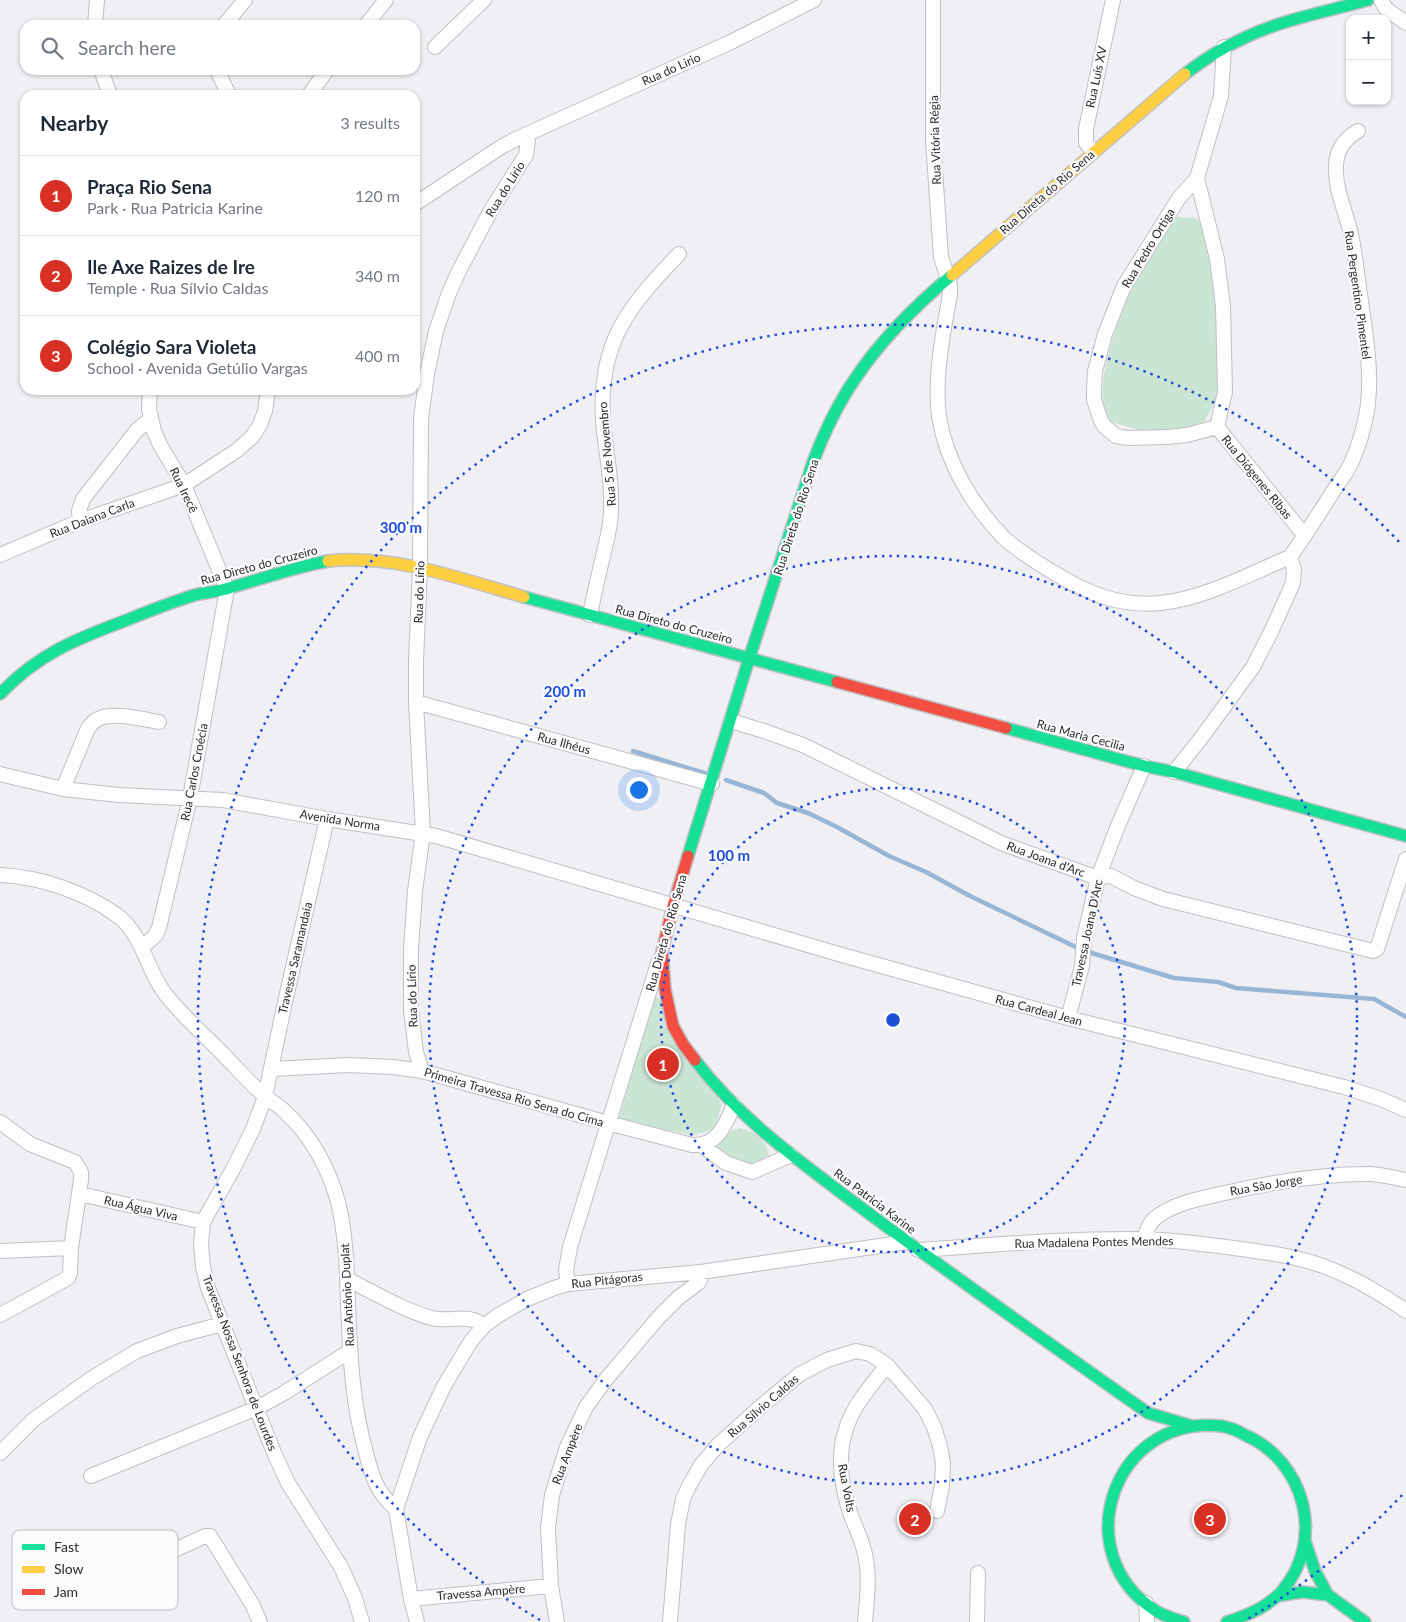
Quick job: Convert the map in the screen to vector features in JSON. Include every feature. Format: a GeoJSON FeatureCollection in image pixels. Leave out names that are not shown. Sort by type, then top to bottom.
{"type":"FeatureCollection","features":[{"type":"Feature","properties":{"kind":"main road","name":"Rua Direta do Rio Sena"},"geometry":{"type":"LineString","coordinates":[[662,952],[673,906],[749,659],[813,462],[824,434],[839,405],[878,349],[908,316],[948,278],[1192,68],[1241,39],[1274,26],[1368,0]]}},
{"type":"Feature","properties":{"kind":"main road","name":"Rua Direto do Cruzeiro"},"geometry":{"type":"LineString","coordinates":[[0,694],[17,675],[57,648],[173,602],[227,589],[293,568],[322,562],[345,560],[373,560],[420,568],[749,659]]}},
{"type":"Feature","properties":{"kind":"main road","name":"Rua Maria Cecilia"},"geometry":{"type":"LineString","coordinates":[[749,659],[1406,836]]}},
{"type":"Feature","properties":{"kind":"main road","name":"Rua Patricia Karine"},"geometry":{"type":"LineString","coordinates":[[662,952],[666,997],[673,1026],[697,1063],[734,1105],[791,1155],[912,1246],[1148,1412],[1192,1426]]}},
{"type":"Feature","properties":{"kind":"main road"},"geometry":{"type":"LineString","coordinates":[[1148,1412],[1153,1440]]}},
{"type":"Feature","properties":{"kind":"main road"},"geometry":{"type":"LineString","coordinates":[[1184,1622],[1156,1611],[1136,1596],[1121,1576],[1111,1552],[1107,1526],[1110,1501],[1119,1477],[1134,1457],[1153,1440],[1171,1431],[1192,1426],[1223,1426],[1252,1436],[1277,1454],[1296,1480],[1305,1510],[1305,1541],[1315,1571],[1328,1595],[1365,1622]]}},
{"type":"Feature","properties":{"kind":"main road"},"geometry":{"type":"LineString","coordinates":[[1227,1622],[1250,1615],[1277,1596],[1295,1571],[1305,1541]]}},
{"type":"Feature","properties":{"kind":"main road"},"geometry":{"type":"LineString","coordinates":[[1277,1596],[1302,1592],[1328,1595]]}},
{"type":"Feature","properties":{"kind":"street"},"geometry":{"type":"LineString","coordinates":[[95,20],[97,0]]}},
{"type":"Feature","properties":{"kind":"street"},"geometry":{"type":"LineString","coordinates":[[228,20],[245,0]]}},
{"type":"Feature","properties":{"kind":"street"},"geometry":{"type":"LineString","coordinates":[[435,47],[484,0]]}},
{"type":"Feature","properties":{"kind":"street","name":"Rua do Lirio"},"geometry":{"type":"LineString","coordinates":[[420,201],[501,147],[526,134],[730,42],[814,0]]}},
{"type":"Feature","properties":{"kind":"street","name":"Rua Vitória Régia"},"geometry":{"type":"LineString","coordinates":[[933,0],[933,140],[941,257],[950,285],[950,300],[940,353],[938,382],[939,416],[946,446],[957,473],[970,496],[1005,538],[1020,551],[1076,586],[1121,602],[1140,604],[1163,602],[1197,595],[1290,557]]}},
{"type":"Feature","properties":{"kind":"street","name":"Rua Luís XV"},"geometry":{"type":"LineString","coordinates":[[1093,152],[1086,143],[1086,129],[1113,0]]}},
{"type":"Feature","properties":{"kind":"street"},"geometry":{"type":"LineString","coordinates":[[1381,0],[1386,9],[1406,23]]}},
{"type":"Feature","properties":{"kind":"street"},"geometry":{"type":"LineString","coordinates":[[369,20],[381,2]]}},
{"type":"Feature","properties":{"kind":"street","name":"Rua Pedro Ortiga"},"geometry":{"type":"LineString","coordinates":[[1216,427],[1202,432],[1177,436],[1128,438],[1116,436],[1105,427],[1094,400],[1095,371],[1105,334],[1124,286],[1179,198],[1197,178],[1220,96],[1224,48]]}},
{"type":"Feature","properties":{"kind":"street"},"geometry":{"type":"LineString","coordinates":[[103,75],[108,90]]}},
{"type":"Feature","properties":{"kind":"street"},"geometry":{"type":"LineString","coordinates":[[219,75],[227,90]]}},
{"type":"Feature","properties":{"kind":"street"},"geometry":{"type":"LineString","coordinates":[[313,90],[323,75]]}},
{"type":"Feature","properties":{"kind":"street","name":"Rua Pergentino Pimentel"},"geometry":{"type":"LineString","coordinates":[[1290,557],[1351,463],[1361,438],[1367,408],[1368,372],[1366,340],[1351,236],[1336,182],[1336,167],[1342,145],[1358,131]]}},
{"type":"Feature","properties":{"kind":"street","name":"Rua do Lírio"},"geometry":{"type":"LineString","coordinates":[[422,1071],[416,1052],[411,1010],[411,950],[415,891],[423,833],[416,702],[422,418],[427,374],[436,331],[449,293],[491,210],[526,155],[528,141],[526,134]]}},
{"type":"Feature","properties":{"kind":"street","name":"Rua Diógenes Ribas"},"geometry":{"type":"LineString","coordinates":[[1197,178],[1217,259],[1223,306],[1225,392],[1222,411],[1216,427],[1305,536]]}},
{"type":"Feature","properties":{"kind":"street","name":"Rua 5 de Novembro"},"geometry":{"type":"LineString","coordinates":[[590,615],[612,512],[603,421],[602,394],[604,373],[610,350],[618,332],[634,306],[679,254]]}},
{"type":"Feature","properties":{"kind":"street","name":"Rua Irecê"},"geometry":{"type":"LineString","coordinates":[[150,395],[151,420],[160,445],[184,485],[227,589]]}},
{"type":"Feature","properties":{"kind":"street","name":"Rua Daiana Carla"},"geometry":{"type":"LineString","coordinates":[[0,555],[80,521],[184,485],[236,451],[252,437],[260,426],[267,395]]}},
{"type":"Feature","properties":{"kind":"street"},"geometry":{"type":"LineString","coordinates":[[80,521],[79,511],[83,499],[137,430],[151,420]]}},
{"type":"Feature","properties":{"kind":"street"},"geometry":{"type":"LineString","coordinates":[[1174,772],[1202,737],[1253,666],[1293,583],[1294,568],[1290,557]]}},
{"type":"Feature","properties":{"kind":"street","name":"Rua Carlos Croécia"},"geometry":{"type":"LineString","coordinates":[[142,947],[155,936],[159,928],[190,798],[227,589]]}},
{"type":"Feature","properties":{"kind":"street","name":"Rua Ilhéus"},"geometry":{"type":"LineString","coordinates":[[416,702],[712,784]]}},
{"type":"Feature","properties":{"kind":"street"},"geometry":{"type":"LineString","coordinates":[[63,789],[88,728],[95,720],[105,716],[117,716],[159,722]]}},
{"type":"Feature","properties":{"kind":"street","name":"Rua Joana d'Arc"},"geometry":{"type":"LineString","coordinates":[[731,721],[803,745],[1000,843],[1098,878],[1108,875],[1112,876],[1139,891],[1163,899],[1375,951],[1406,859]]}},
{"type":"Feature","properties":{"kind":"street","name":"Travessa Joana D'Arc"},"geometry":{"type":"LineString","coordinates":[[1068,1018],[1082,966],[1084,938],[1098,878],[1144,766]]}},
{"type":"Feature","properties":{"kind":"street","name":"Avenida Norma"},"geometry":{"type":"LineString","coordinates":[[0,774],[63,789],[119,795],[223,800],[327,819],[423,833],[446,838],[673,906]]}},
{"type":"Feature","properties":{"kind":"street","name":"Travessa Saramandaía"},"geometry":{"type":"LineString","coordinates":[[265,1097],[327,819]]}},
{"type":"Feature","properties":{"kind":"street","name":"Rua Antônio Duplat"},"geometry":{"type":"LineString","coordinates":[[0,875],[42,880],[70,890],[98,904],[127,924],[142,947],[156,981],[171,1001],[265,1097],[285,1111],[303,1130],[316,1150],[338,1202],[343,1230],[354,1400],[365,1452],[373,1480],[388,1504],[396,1509]]}},
{"type":"Feature","properties":{"kind":"street","name":"Rua Cardeal Jean"},"geometry":{"type":"LineString","coordinates":[[673,906],[1068,1018],[1344,1087],[1381,1099],[1406,1110]]}},
{"type":"Feature","properties":{"kind":"street","name":"Rua Direta do Rio Sena"},"geometry":{"type":"LineString","coordinates":[[568,1284],[566,1270],[570,1247],[662,952]]}},
{"type":"Feature","properties":{"kind":"street","name":"Primeira Travessa Rio Sena do Cima"},"geometry":{"type":"LineString","coordinates":[[272,1069],[356,1065],[422,1071],[608,1123],[692,1145],[701,1145]]}},
{"type":"Feature","properties":{"kind":"street","name":"Travessa Nossa Senhora de Lourdes"},"geometry":{"type":"LineString","coordinates":[[265,1097],[253,1129],[233,1169],[202,1222],[200,1244],[203,1267],[208,1288],[222,1324],[288,1484],[341,1567],[355,1598],[362,1622]]}},
{"type":"Feature","properties":{"kind":"street"},"geometry":{"type":"LineString","coordinates":[[734,1105],[722,1129],[715,1138],[701,1145],[726,1163],[752,1172],[791,1155]]}},
{"type":"Feature","properties":{"kind":"street"},"geometry":{"type":"LineString","coordinates":[[0,1122],[23,1140],[75,1162],[81,1172],[80,1194],[68,1278],[0,1315]]}},
{"type":"Feature","properties":{"kind":"street","name":"Rua Sâo Jorge"},"geometry":{"type":"LineString","coordinates":[[1145,1239],[1147,1228],[1153,1220],[1162,1214],[1183,1204],[1216,1194],[1285,1180],[1329,1175],[1370,1174],[1406,1180]]}},
{"type":"Feature","properties":{"kind":"street","name":"Rua Água Viva"},"geometry":{"type":"LineString","coordinates":[[80,1194],[202,1222]]}},
{"type":"Feature","properties":{"kind":"street","name":"Rua Madalena Pontes Mendes"},"geometry":{"type":"LineString","coordinates":[[912,1246],[1145,1239],[1189,1242],[1278,1254],[1323,1266],[1368,1286],[1406,1311]]}},
{"type":"Feature","properties":{"kind":"street","name":"Rua Pitágoras"},"geometry":{"type":"LineString","coordinates":[[416,1622],[396,1509],[420,1437],[440,1394],[471,1341],[484,1326],[497,1316],[527,1299],[568,1284],[701,1272],[912,1246]]}},
{"type":"Feature","properties":{"kind":"street"},"geometry":{"type":"LineString","coordinates":[[0,1251],[71,1248]]}},
{"type":"Feature","properties":{"kind":"street","name":"Rua Ampère"},"geometry":{"type":"LineString","coordinates":[[557,1622],[551,1586],[548,1528],[552,1495],[567,1447],[586,1407],[612,1371],[659,1317],[678,1298],[698,1283],[701,1272]]}},
{"type":"Feature","properties":{"kind":"street"},"geometry":{"type":"LineString","coordinates":[[347,1279],[430,1317],[473,1319],[484,1326]]}},
{"type":"Feature","properties":{"kind":"street"},"geometry":{"type":"LineString","coordinates":[[0,1453],[33,1420],[92,1378],[137,1351],[177,1336],[222,1324]]}},
{"type":"Feature","properties":{"kind":"street"},"geometry":{"type":"LineString","coordinates":[[91,1476],[256,1408],[284,1393],[350,1351]]}},
{"type":"Feature","properties":{"kind":"street","name":"Rua Sílvio Caldas"},"geometry":{"type":"LineString","coordinates":[[670,1622],[678,1524],[688,1486],[701,1465],[718,1446],[759,1408],[800,1374],[827,1360],[856,1351],[870,1354],[887,1365],[925,1409],[934,1426],[943,1463],[942,1485],[937,1511]]}},
{"type":"Feature","properties":{"kind":"street","name":"Rua Volts"},"geometry":{"type":"LineString","coordinates":[[865,1622],[868,1582],[865,1554],[846,1495],[840,1460],[842,1443],[852,1414],[887,1365]]}},
{"type":"Feature","properties":{"kind":"street"},"geometry":{"type":"LineString","coordinates":[[178,1549],[205,1536],[210,1536],[252,1604],[260,1622]]}},
{"type":"Feature","properties":{"kind":"street"},"geometry":{"type":"LineString","coordinates":[[978,1573],[978,1622]]}},
{"type":"Feature","properties":{"kind":"street","name":"Travessa Ampère"},"geometry":{"type":"LineString","coordinates":[[411,1599],[551,1586]]}},
{"type":"Feature","properties":{"kind":"street"},"geometry":{"type":"LineString","coordinates":[[1146,1603],[1146,1622]]}},
{"type":"Feature","properties":{"kind":"green space"},"geometry":{"type":"Polygon","coordinates":[[[1178,217],[1195,218],[1202,224],[1206,236],[1216,305],[1218,396],[1202,426],[1181,431],[1139,430],[1111,422],[1105,412],[1103,391],[1105,372],[1115,330],[1140,271],[1170,220],[1178,217]]]}},
{"type":"Feature","properties":{"kind":"green space"},"geometry":{"type":"Polygon","coordinates":[[[653,996],[661,1000],[722,1105],[714,1129],[695,1135],[618,1122],[653,996]]]}},
{"type":"Feature","properties":{"kind":"green space"},"geometry":{"type":"Polygon","coordinates":[[[739,1128],[750,1131],[759,1137],[768,1150],[769,1156],[750,1165],[733,1162],[714,1150],[730,1132],[739,1128]]]}},
{"type":"Feature","properties":{"kind":"waterway"},"geometry":{"type":"LineString","coordinates":[[633,751],[707,774]]}},
{"type":"Feature","properties":{"kind":"waterway"},"geometry":{"type":"LineString","coordinates":[[726,780],[764,793],[777,803],[808,813],[889,856],[926,872],[970,896],[1080,949]]}},
{"type":"Feature","properties":{"kind":"waterway"},"geometry":{"type":"LineString","coordinates":[[1085,951],[1174,978],[1218,982],[1236,988],[1374,999],[1406,1017]]}},
{"type":"Feature","properties":{"kind":"traffic: fast"},"geometry":{"type":"LineString","coordinates":[[1185,74],[1218,51],[1255,33],[1287,22],[1368,0]]}},
{"type":"Feature","properties":{"kind":"traffic: fast"},"geometry":{"type":"LineString","coordinates":[[688,856],[749,659],[813,462],[826,430],[848,389],[876,351],[912,311],[952,275]]}},
{"type":"Feature","properties":{"kind":"traffic: fast"},"geometry":{"type":"LineString","coordinates":[[0,694],[14,680],[43,658],[91,634],[195,595],[225,589],[328,561]]}},
{"type":"Feature","properties":{"kind":"traffic: fast"},"geometry":{"type":"LineString","coordinates":[[524,597],[837,682]]}},
{"type":"Feature","properties":{"kind":"traffic: fast"},"geometry":{"type":"LineString","coordinates":[[1006,728],[1406,836]]}},
{"type":"Feature","properties":{"kind":"traffic: fast"},"geometry":{"type":"LineString","coordinates":[[695,1060],[733,1103],[776,1142],[902,1238],[1148,1413],[1192,1426]]}},
{"type":"Feature","properties":{"kind":"traffic: fast"},"geometry":{"type":"LineString","coordinates":[[1184,1622],[1156,1611],[1128,1586],[1113,1556],[1108,1524],[1114,1492],[1129,1464],[1153,1442],[1184,1428],[1221,1426],[1239,1432],[1266,1447],[1282,1463],[1295,1482],[1302,1504],[1305,1526],[1303,1549],[1296,1571],[1282,1591],[1257,1610],[1227,1622]]}},
{"type":"Feature","properties":{"kind":"traffic: fast"},"geometry":{"type":"LineString","coordinates":[[1305,1541],[1315,1571],[1328,1595],[1365,1622]]}},
{"type":"Feature","properties":{"kind":"traffic: fast"},"geometry":{"type":"LineString","coordinates":[[1277,1596],[1302,1592],[1328,1595]]}},
{"type":"Feature","properties":{"kind":"traffic: slow"},"geometry":{"type":"LineString","coordinates":[[952,275],[1185,74]]}},
{"type":"Feature","properties":{"kind":"traffic: slow"},"geometry":{"type":"LineString","coordinates":[[328,561],[378,561],[403,565],[452,576],[524,597]]}},
{"type":"Feature","properties":{"kind":"traffic: jam"},"geometry":{"type":"LineString","coordinates":[[837,682],[1006,728]]}},
{"type":"Feature","properties":{"kind":"traffic: jam"},"geometry":{"type":"LineString","coordinates":[[688,856],[662,952],[665,989],[673,1026],[695,1060]]}},
{"type":"Feature","properties":{"kind":"place","name":"Praça Rio Sena"},"geometry":{"type":"Point","coordinates":[663,1064]}},
{"type":"Feature","properties":{"kind":"place","name":"Ile Axe Raizes de Ire"},"geometry":{"type":"Point","coordinates":[915,1519]}},
{"type":"Feature","properties":{"kind":"place","name":"Colégio Sara Violeta"},"geometry":{"type":"Point","coordinates":[1210,1519]}}]}
